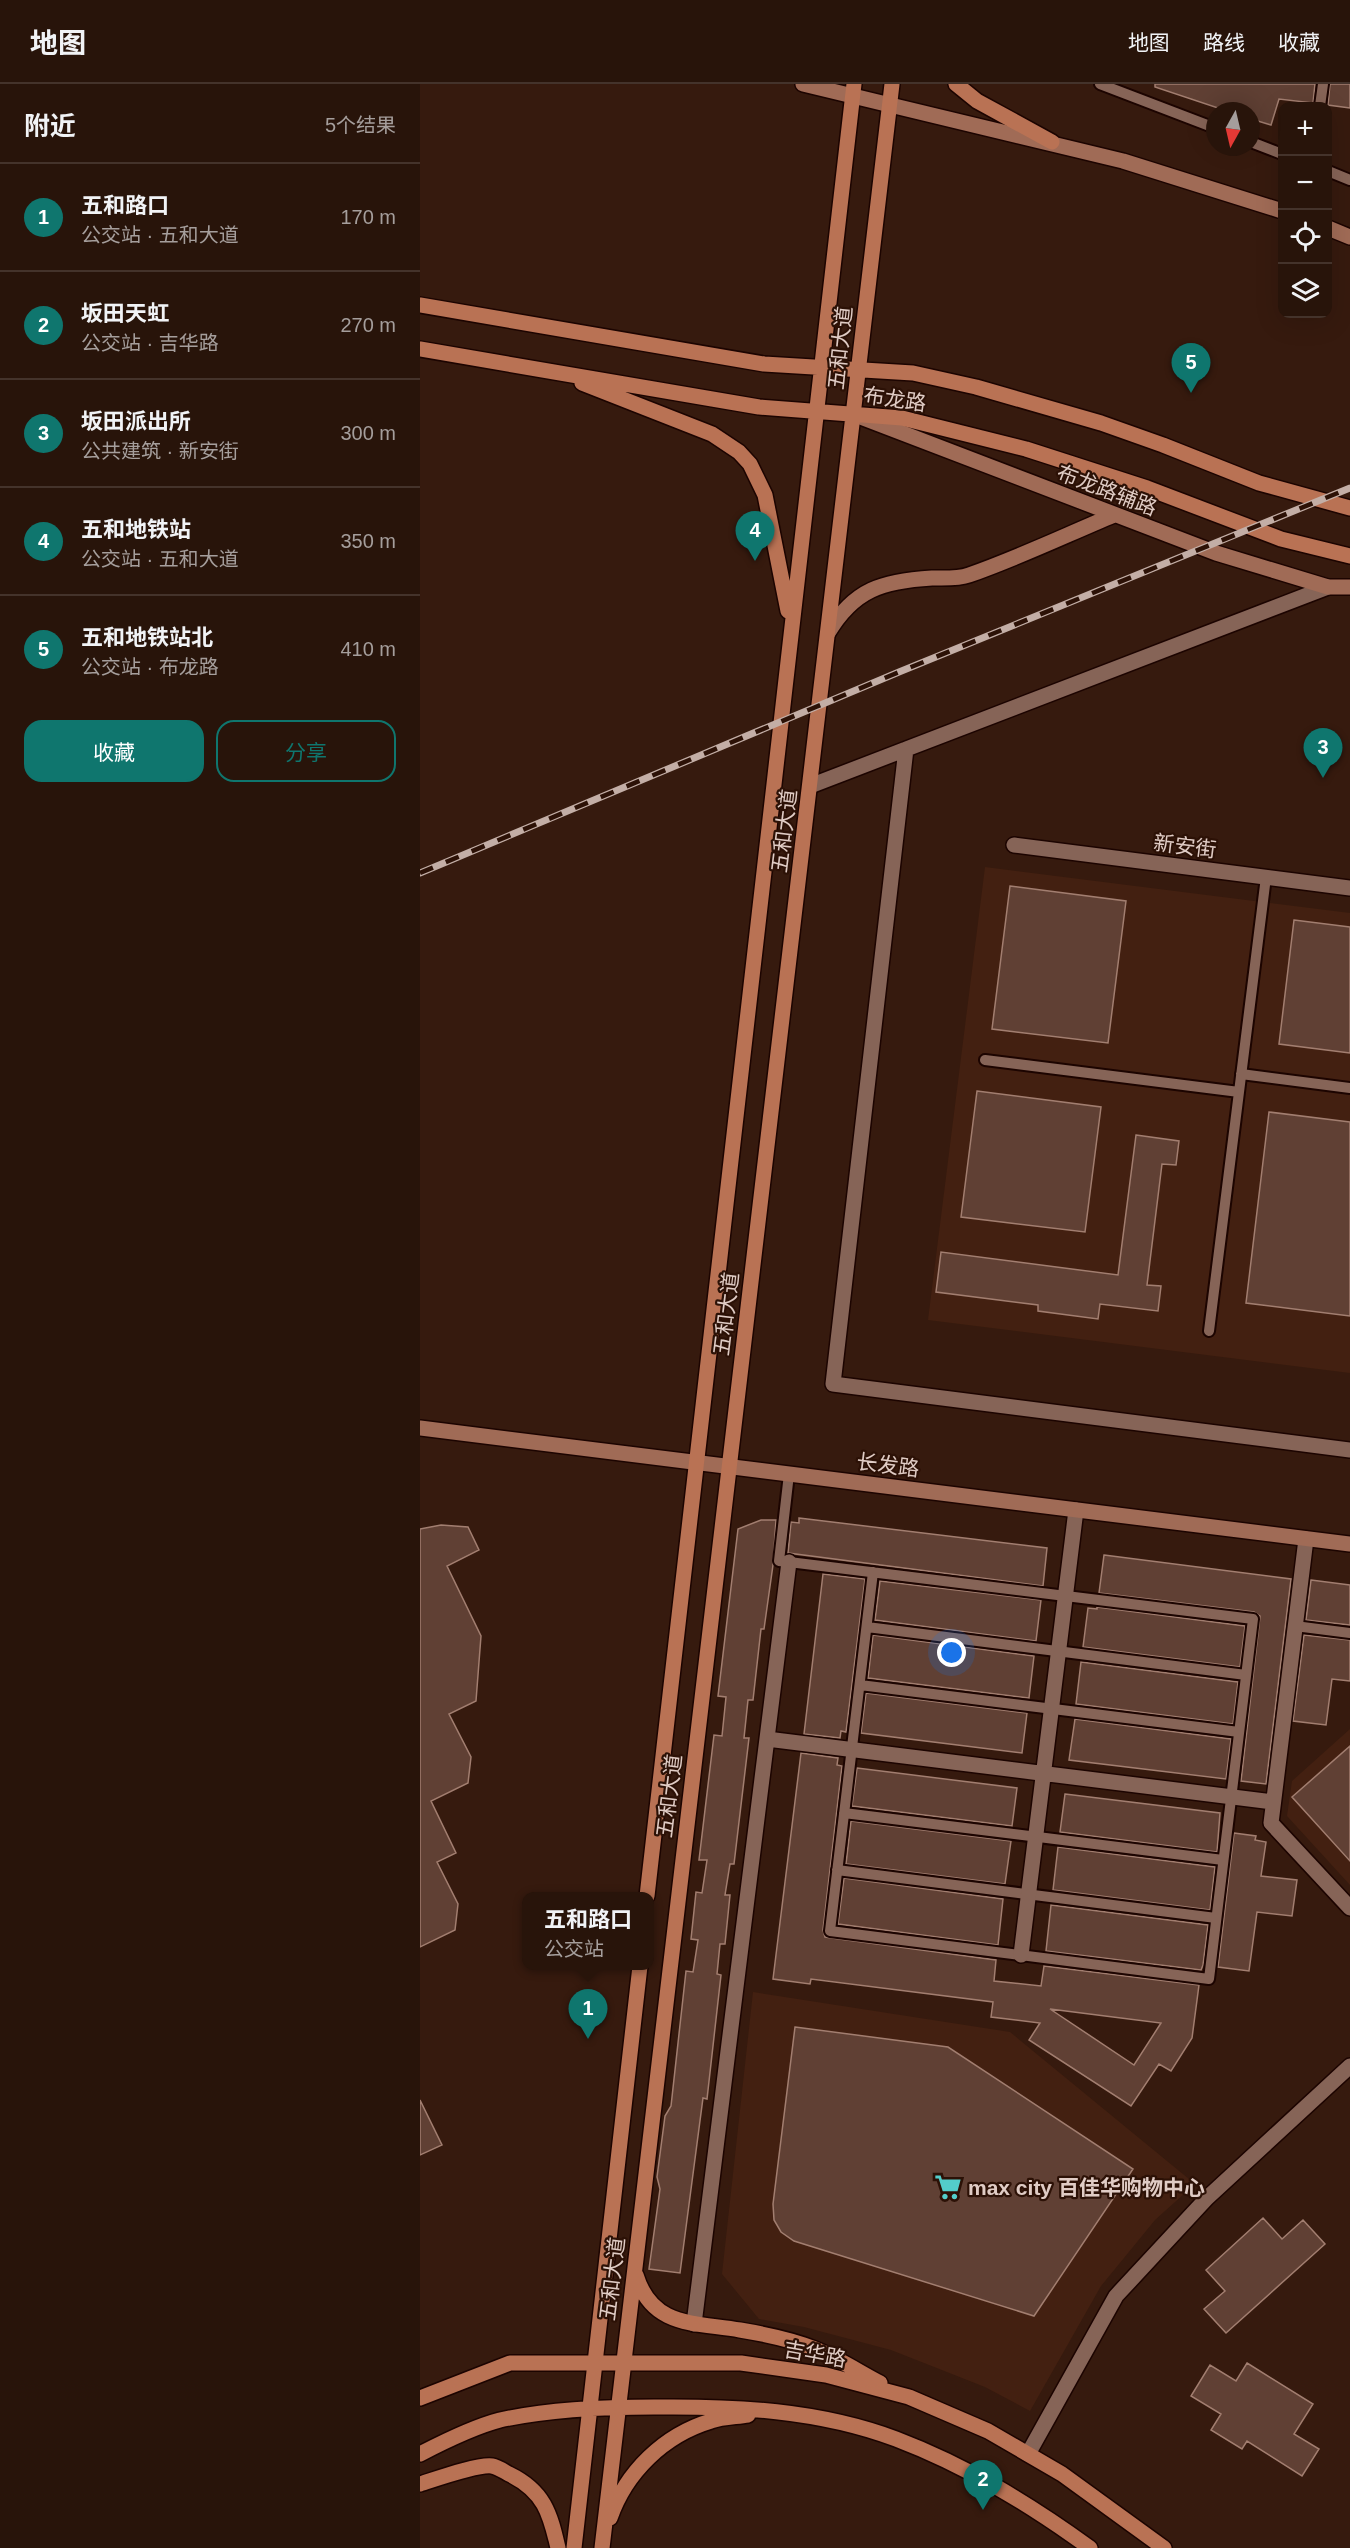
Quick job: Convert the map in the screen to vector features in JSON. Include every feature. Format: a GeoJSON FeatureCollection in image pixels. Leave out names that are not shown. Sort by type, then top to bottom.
{"type":"FeatureCollection","features":[{"type":"Feature","properties":{"kind":"main road"},"geometry":{"type":"LineString","coordinates":[[803,84],[853,89],[889,103],[1052,142],[1193,181],[1279,210]]}},
{"type":"Feature","properties":{"kind":"main road","name":"五和大道"},"geometry":{"type":"LineString","coordinates":[[602,2544],[854,415],[891,84]]}},
{"type":"Feature","properties":{"kind":"main road"},"geometry":{"type":"LineString","coordinates":[[956,84],[977,101],[1052,142]]}},
{"type":"Feature","properties":{"kind":"main road","name":"五和大道"},"geometry":{"type":"LineString","coordinates":[[647,1892],[853,89]]}},
{"type":"Feature","properties":{"kind":"main road"},"geometry":{"type":"LineString","coordinates":[[1332,230],[1350,237]]}},
{"type":"Feature","properties":{"kind":"main road","name":"布龙路"},"geometry":{"type":"LineString","coordinates":[[420,305],[764,364],[913,373],[1039,404],[1163,445],[1259,483],[1350,508]]}},
{"type":"Feature","properties":{"kind":"main road","name":"布龙路"},"geometry":{"type":"LineString","coordinates":[[420,349],[759,407],[902,418],[1026,449],[1147,488],[1281,539],[1350,556]]}},
{"type":"Feature","properties":{"kind":"main road"},"geometry":{"type":"LineString","coordinates":[[551,371],[712,434],[739,452],[750,464],[765,495],[790,627]]}},
{"type":"Feature","properties":{"kind":"main road","name":"布龙路辅路"},"geometry":{"type":"LineString","coordinates":[[854,415],[1216,553],[1328,587],[1350,587]]}},
{"type":"Feature","properties":{"kind":"main road"},"geometry":{"type":"LineString","coordinates":[[828,633],[845,608],[869,590],[883,584],[898,580],[966,576],[1114,515]]}},
{"type":"Feature","properties":{"kind":"main road","name":"长发路"},"geometry":{"type":"LineString","coordinates":[[420,1428],[1350,1544]]}},
{"type":"Feature","properties":{"kind":"main road","name":"五和大道"},"geometry":{"type":"LineString","coordinates":[[574,2548],[639,1970]]}},
{"type":"Feature","properties":{"kind":"main road"},"geometry":{"type":"LineString","coordinates":[[634,2269],[641,2291],[653,2307],[672,2319],[740,2330],[815,2349],[909,2397]]}},
{"type":"Feature","properties":{"kind":"main road","name":"吉华路"},"geometry":{"type":"LineString","coordinates":[[420,2398],[510,2363],[741,2363],[826,2374],[909,2397],[988,2431],[1062,2474],[1164,2548]]}},
{"type":"Feature","properties":{"kind":"main road"},"geometry":{"type":"LineString","coordinates":[[420,2454],[499,2421],[590,2408],[709,2406],[817,2417],[895,2438],[968,2470],[1038,2510],[1090,2548]]}},
{"type":"Feature","properties":{"kind":"main road"},"geometry":{"type":"LineString","coordinates":[[602,2544],[615,2504],[629,2479],[649,2457],[677,2436],[711,2421],[774,2411]]}},
{"type":"Feature","properties":{"kind":"main road"},"geometry":{"type":"LineString","coordinates":[[420,2484],[457,2472],[492,2466],[516,2477],[535,2492],[550,2513],[558,2548]]}},
{"type":"Feature","properties":{"kind":"street"},"geometry":{"type":"LineString","coordinates":[[810,786],[1328,587]]}},
{"type":"Feature","properties":{"kind":"street"},"geometry":{"type":"LineString","coordinates":[[906,749],[833,1384],[1350,1450]]}},
{"type":"Feature","properties":{"kind":"street","name":"新安街"},"geometry":{"type":"LineString","coordinates":[[1014,845],[1350,888]]}},
{"type":"Feature","properties":{"kind":"street"},"geometry":{"type":"LineString","coordinates":[[1021,1955],[1076,1510]]}},
{"type":"Feature","properties":{"kind":"street"},"geometry":{"type":"LineString","coordinates":[[1306,1539],[1271,1823],[1350,1908]]}},
{"type":"Feature","properties":{"kind":"street"},"geometry":{"type":"LineString","coordinates":[[694,2324],[789,1562]]}},
{"type":"Feature","properties":{"kind":"street"},"geometry":{"type":"LineString","coordinates":[[767,1739],[1273,1802]]}},
{"type":"Feature","properties":{"kind":"street"},"geometry":{"type":"LineString","coordinates":[[1028,2454],[1116,2296],[1207,2198],[1350,2066]]}},
{"type":"Feature","properties":{"kind":"lane"},"geometry":{"type":"LineString","coordinates":[[1100,84],[1206,125]]}},
{"type":"Feature","properties":{"kind":"lane"},"geometry":{"type":"LineString","coordinates":[[1321,102],[1323,84]]}},
{"type":"Feature","properties":{"kind":"lane"},"geometry":{"type":"LineString","coordinates":[[1260,145],[1278,152]]}},
{"type":"Feature","properties":{"kind":"lane"},"geometry":{"type":"LineString","coordinates":[[1332,173],[1350,180]]}},
{"type":"Feature","properties":{"kind":"lane"},"geometry":{"type":"LineString","coordinates":[[1209,1331],[1266,877]]}},
{"type":"Feature","properties":{"kind":"lane"},"geometry":{"type":"LineString","coordinates":[[985,1060],[1239,1092]]}},
{"type":"Feature","properties":{"kind":"lane"},"geometry":{"type":"LineString","coordinates":[[1241,1074],[1350,1088]]}},
{"type":"Feature","properties":{"kind":"lane"},"geometry":{"type":"LineString","coordinates":[[789,1474],[778,1561],[873,1572],[1253,1619],[1209,1979],[830,1931],[873,1572]]}},
{"type":"Feature","properties":{"kind":"lane"},"geometry":{"type":"LineString","coordinates":[[1295,1626],[1350,1633]]}},
{"type":"Feature","properties":{"kind":"lane"},"geometry":{"type":"LineString","coordinates":[[867,1627],[1246,1675]]}},
{"type":"Feature","properties":{"kind":"lane"},"geometry":{"type":"LineString","coordinates":[[860,1685],[1239,1732]]}},
{"type":"Feature","properties":{"kind":"lane"},"geometry":{"type":"LineString","coordinates":[[844,1813],[1223,1860]]}},
{"type":"Feature","properties":{"kind":"lane"},"geometry":{"type":"LineString","coordinates":[[837,1870],[1216,1918]]}},
{"type":"Feature","properties":{"kind":"shaded area"},"geometry":{"type":"Polygon","coordinates":[[[985,867],[1350,913],[1350,1373],[928,1320],[985,867]]]}},
{"type":"Feature","properties":{"kind":"shaded area"},"geometry":{"type":"Polygon","coordinates":[[[1350,1729],[1350,1885],[1287,1816],[1292,1781],[1350,1729]]]}},
{"type":"Feature","properties":{"kind":"shaded area"},"geometry":{"type":"Polygon","coordinates":[[[753,1992],[1010,2032],[1195,2184],[1155,2220],[1101,2286],[1030,2411],[985,2387],[891,2350],[804,2327],[759,2319],[722,2274],[753,1992]]]}},
{"type":"Feature","properties":{"kind":"building"},"geometry":{"type":"Polygon","coordinates":[[[1155,84],[1315,84],[1313,102],[1279,99],[1271,125],[1260,122],[1260,102],[1206,102],[1206,104],[1155,87],[1155,84]]]}},
{"type":"Feature","properties":{"kind":"building"},"geometry":{"type":"Polygon","coordinates":[[[1330,84],[1350,84],[1350,108],[1332,106],[1332,102],[1328,102],[1330,84]]]}},
{"type":"Feature","properties":{"kind":"building"},"geometry":{"type":"Polygon","coordinates":[[[1010,886],[1126,901],[1108,1043],[992,1029],[1010,886]]]}},
{"type":"Feature","properties":{"kind":"building"},"geometry":{"type":"Polygon","coordinates":[[[1294,920],[1350,927],[1350,1053],[1279,1044],[1294,920]]]}},
{"type":"Feature","properties":{"kind":"building"},"geometry":{"type":"Polygon","coordinates":[[[977,1091],[1101,1107],[1085,1232],[961,1217],[977,1091]]]}},
{"type":"Feature","properties":{"kind":"building"},"geometry":{"type":"Polygon","coordinates":[[[1269,1112],[1350,1122],[1350,1316],[1246,1303],[1269,1112]]]}},
{"type":"Feature","properties":{"kind":"building"},"geometry":{"type":"Polygon","coordinates":[[[1136,1135],[1179,1141],[1176,1165],[1162,1164],[1147,1285],[1161,1286],[1158,1311],[1100,1304],[1098,1319],[1038,1311],[1038,1305],[936,1292],[941,1252],[1118,1275],[1136,1135]]]}},
{"type":"Feature","properties":{"kind":"building"},"geometry":{"type":"Polygon","coordinates":[[[799,1518],[1047,1548],[1043,1586],[788,1553],[791,1522],[799,1523],[799,1518]]]}},
{"type":"Feature","properties":{"kind":"building"},"geometry":{"type":"Polygon","coordinates":[[[761,1520],[776,1520],[773,1565],[764,1629],[761,1629],[753,1700],[748,1700],[744,1738],[749,1738],[734,1864],[730,1864],[725,1895],[730,1895],[725,1944],[720,1944],[717,1974],[721,1975],[707,2099],[703,2098],[680,2273],[649,2269],[660,2189],[657,2177],[665,2116],[671,2106],[686,1971],[693,1972],[698,1940],[691,1939],[696,1892],[702,1893],[707,1860],[699,1860],[714,1735],[722,1736],[726,1697],[718,1696],[738,1529],[761,1520]]]}},
{"type":"Feature","properties":{"kind":"building"},"geometry":{"type":"Polygon","coordinates":[[[441,1525],[468,1527],[479,1550],[447,1566],[481,1636],[476,1701],[449,1714],[471,1757],[468,1783],[431,1801],[456,1853],[437,1862],[458,1904],[455,1930],[420,1947],[420,1529],[441,1525]]]}},
{"type":"Feature","properties":{"kind":"building"},"geometry":{"type":"Polygon","coordinates":[[[1104,1555],[1291,1579],[1266,1784],[1241,1781],[1260,1616],[1254,1612],[1099,1593],[1104,1555]]]}},
{"type":"Feature","properties":{"kind":"building"},"geometry":{"type":"Polygon","coordinates":[[[823,1574],[865,1579],[846,1732],[841,1731],[840,1738],[804,1734],[823,1574]]]}},
{"type":"Feature","properties":{"kind":"building"},"geometry":{"type":"Polygon","coordinates":[[[1311,1580],[1350,1585],[1350,1625],[1306,1620],[1311,1580]]]}},
{"type":"Feature","properties":{"kind":"building"},"geometry":{"type":"Polygon","coordinates":[[[880,1581],[1041,1600],[1036,1641],[875,1620],[880,1581]]]}},
{"type":"Feature","properties":{"kind":"building"},"geometry":{"type":"Polygon","coordinates":[[[1097,1607],[1245,1626],[1240,1667],[1083,1647],[1088,1608],[1097,1609],[1097,1607]]]}},
{"type":"Feature","properties":{"kind":"building"},"geometry":{"type":"Polygon","coordinates":[[[873,1635],[1034,1656],[1029,1698],[868,1678],[873,1635]]]}},
{"type":"Feature","properties":{"kind":"building"},"geometry":{"type":"Polygon","coordinates":[[[1304,1635],[1350,1640],[1350,1681],[1332,1679],[1326,1725],[1293,1721],[1304,1635]]]}},
{"type":"Feature","properties":{"kind":"building"},"geometry":{"type":"Polygon","coordinates":[[[1081,1662],[1238,1682],[1233,1724],[1076,1704],[1081,1662]]]}},
{"type":"Feature","properties":{"kind":"building"},"geometry":{"type":"Polygon","coordinates":[[[866,1693],[1027,1713],[1022,1753],[861,1733],[866,1693]]]}},
{"type":"Feature","properties":{"kind":"building"},"geometry":{"type":"Polygon","coordinates":[[[1075,1719],[1231,1739],[1226,1779],[1069,1760],[1075,1719]]]}},
{"type":"Feature","properties":{"kind":"building"},"geometry":{"type":"Polygon","coordinates":[[[1350,1746],[1350,1861],[1292,1797],[1350,1746]]]}},
{"type":"Feature","properties":{"kind":"building"},"geometry":{"type":"Polygon","coordinates":[[[801,1753],[838,1758],[837,1765],[842,1766],[823,1930],[825,1937],[996,1960],[994,1981],[1041,1986],[1044,1966],[1199,1985],[1192,2038],[1171,2071],[1159,2064],[1131,2106],[1029,2040],[1040,2023],[991,2017],[993,2002],[811,1979],[810,1984],[773,1979],[801,1753]],[[1050,2009],[1134,2065],[1161,2023],[1050,2009]]]}},
{"type":"Feature","properties":{"kind":"building"},"geometry":{"type":"Polygon","coordinates":[[[857,1768],[1017,1788],[1012,1826],[852,1806],[857,1768]]]}},
{"type":"Feature","properties":{"kind":"building"},"geometry":{"type":"Polygon","coordinates":[[[1065,1794],[1220,1813],[1217,1852],[1060,1832],[1065,1794]]]}},
{"type":"Feature","properties":{"kind":"building"},"geometry":{"type":"Polygon","coordinates":[[[851,1821],[1011,1841],[1005,1884],[846,1864],[851,1821]]]}},
{"type":"Feature","properties":{"kind":"building"},"geometry":{"type":"Polygon","coordinates":[[[1234,1833],[1256,1836],[1255,1840],[1266,1842],[1261,1876],[1297,1880],[1292,1916],[1257,1912],[1249,1971],[1218,1967],[1234,1833]]]}},
{"type":"Feature","properties":{"kind":"building"},"geometry":{"type":"Polygon","coordinates":[[[1058,1847],[1215,1867],[1210,1910],[1053,1890],[1058,1847]]]}},
{"type":"Feature","properties":{"kind":"building"},"geometry":{"type":"Polygon","coordinates":[[[844,1878],[1003,1899],[998,1945],[838,1924],[844,1878]]]}},
{"type":"Feature","properties":{"kind":"building"},"geometry":{"type":"Polygon","coordinates":[[[1051,1905],[1208,1925],[1201,1970],[1046,1951],[1051,1905]]]}},
{"type":"Feature","properties":{"kind":"building","name":"max city 百佳华购物中心"},"geometry":{"type":"Polygon","coordinates":[[[795,2027],[948,2047],[1133,2169],[1034,2316],[794,2241],[781,2232],[774,2220],[773,2204],[795,2027]]]}},
{"type":"Feature","properties":{"kind":"building"},"geometry":{"type":"Polygon","coordinates":[[[420,2100],[442,2145],[420,2155],[420,2100]]]}},
{"type":"Feature","properties":{"kind":"building"},"geometry":{"type":"Polygon","coordinates":[[[1263,2218],[1282,2239],[1303,2220],[1325,2244],[1226,2333],[1204,2309],[1225,2291],[1206,2270],[1263,2218]]]}},
{"type":"Feature","properties":{"kind":"building"},"geometry":{"type":"Polygon","coordinates":[[[1247,2363],[1313,2404],[1294,2434],[1319,2449],[1302,2476],[1247,2441],[1242,2449],[1211,2430],[1221,2414],[1191,2396],[1210,2365],[1236,2381],[1247,2363]]]}},
{"type":"Feature","properties":{"kind":"railway"},"geometry":{"type":"LineString","coordinates":[[420,873],[899,672],[1350,488]]}},
{"type":"Feature","properties":{"kind":"place","name":"五和地铁站北"},"geometry":{"type":"Point","coordinates":[1191,393]}},
{"type":"Feature","properties":{"kind":"place","name":"五和地铁站"},"geometry":{"type":"Point","coordinates":[755,561]}},
{"type":"Feature","properties":{"kind":"place","name":"坂田派出所"},"geometry":{"type":"Point","coordinates":[1323,778]}},
{"type":"Feature","properties":{"kind":"place","name":"五和路口"},"geometry":{"type":"Point","coordinates":[588,2039]}},
{"type":"Feature","properties":{"kind":"place","name":"max city 百佳华购物中心"},"geometry":{"type":"Point","coordinates":[948,2187]}},
{"type":"Feature","properties":{"kind":"place","name":"坂田天虹"},"geometry":{"type":"Point","coordinates":[983,2510]}}]}
